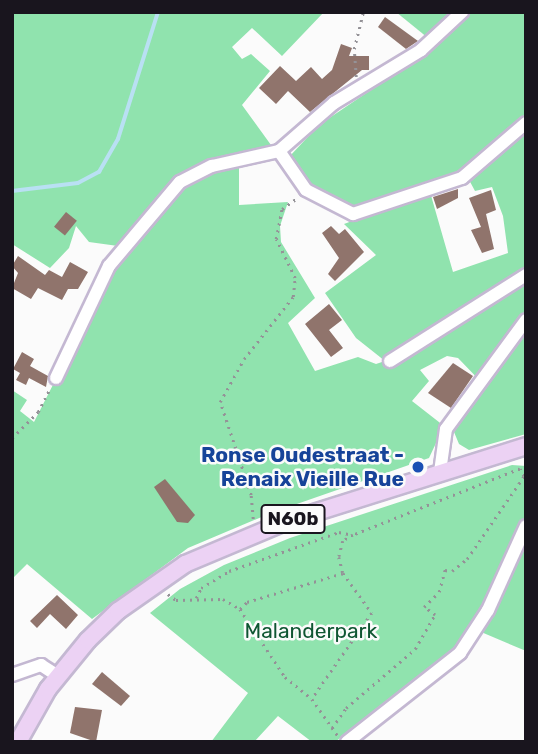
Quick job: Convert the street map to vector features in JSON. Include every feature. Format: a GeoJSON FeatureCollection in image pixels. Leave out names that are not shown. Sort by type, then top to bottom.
{"type":"FeatureCollection","features":[{"type":"Feature","properties":{"kind":"main road","name":"N60b"},"geometry":{"type":"LineString","coordinates":[[18,742],[58,676],[118,611],[154,584],[203,555],[255,533],[526,446]]}},
{"type":"Feature","properties":{"kind":"street"},"geometry":{"type":"LineString","coordinates":[[55,378],[109,266],[170,191],[212,166],[279,151],[361,86],[421,50],[462,12]]}},
{"type":"Feature","properties":{"kind":"street"},"geometry":{"type":"LineString","coordinates":[[279,151],[306,190],[353,214],[462,178],[526,123]]}},
{"type":"Feature","properties":{"kind":"street"},"geometry":{"type":"LineString","coordinates":[[390,360],[526,275]]}},
{"type":"Feature","properties":{"kind":"street"},"geometry":{"type":"LineString","coordinates":[[440,472],[446,429],[526,320]]}},
{"type":"Feature","properties":{"kind":"street"},"geometry":{"type":"LineString","coordinates":[[345,742],[460,653],[488,610],[526,526]]}},
{"type":"Feature","properties":{"kind":"street"},"geometry":{"type":"LineString","coordinates":[[12,675],[41,665],[58,676]]}},
{"type":"Feature","properties":{"kind":"path"},"geometry":{"type":"LineString","coordinates":[[361,86],[353,62],[363,12]]}},
{"type":"Feature","properties":{"kind":"path"},"geometry":{"type":"LineString","coordinates":[[255,533],[251,495],[231,446],[220,402],[244,359],[293,297],[295,278],[276,239],[277,225],[282,209],[306,190]]}},
{"type":"Feature","properties":{"kind":"path"},"geometry":{"type":"LineString","coordinates":[[12,438],[38,412],[55,378]]}},
{"type":"Feature","properties":{"kind":"path"},"geometry":{"type":"LineString","coordinates":[[312,699],[372,613],[343,573],[340,557],[343,541],[520,469],[524,476],[467,559],[452,571],[445,570],[439,592],[424,607],[435,615],[415,649],[346,708],[332,728]]}},
{"type":"Feature","properties":{"kind":"path"},"geometry":{"type":"LineString","coordinates":[[195,600],[201,588],[229,571],[339,532],[353,535]]}},
{"type":"Feature","properties":{"kind":"path"},"geometry":{"type":"LineString","coordinates":[[240,609],[247,602],[343,573]]}},
{"type":"Feature","properties":{"kind":"path"},"geometry":{"type":"LineString","coordinates":[[154,584],[176,600],[223,599],[240,609],[285,677],[312,699],[345,742]]}},
{"type":"Feature","properties":{"kind":"green space"},"geometry":{"type":"Polygon","coordinates":[[[12,12],[324,12],[282,56],[252,28],[232,47],[242,59],[251,54],[270,71],[242,105],[271,145],[195,169],[118,246],[89,242],[76,226],[69,248],[50,268],[12,244],[12,12]]]}},
{"type":"Feature","properties":{"kind":"green space"},"geometry":{"type":"Polygon","coordinates":[[[396,12],[456,12],[428,38],[396,12]]]}},
{"type":"Feature","properties":{"kind":"green space"},"geometry":{"type":"Polygon","coordinates":[[[472,12],[526,12],[526,434],[469,450],[459,444],[454,432],[484,385],[458,358],[447,356],[420,370],[429,381],[412,401],[444,426],[429,458],[271,513],[188,548],[92,619],[27,564],[12,579],[12,390],[27,400],[20,411],[34,422],[111,271],[186,182],[239,162],[239,205],[288,202],[280,226],[281,242],[315,298],[288,323],[315,371],[358,357],[376,364],[385,361],[356,338],[325,293],[376,255],[344,224],[430,192],[453,272],[508,253],[503,216],[492,187],[475,191],[468,178],[482,171],[478,161],[465,171],[351,210],[309,188],[289,157],[319,125],[424,54],[472,12]]]}},
{"type":"Feature","properties":{"kind":"green space","name":"Malanderpark"},"geometry":{"type":"Polygon","coordinates":[[[512,465],[526,466],[526,651],[474,629],[441,662],[335,742],[312,742],[278,716],[254,742],[211,742],[248,693],[150,613],[180,589],[224,565],[290,538],[512,465]]]}},
{"type":"Feature","properties":{"kind":"building"},"geometry":{"type":"Polygon","coordinates":[[[385,17],[418,41],[406,49],[378,27],[385,17]]]}},
{"type":"Feature","properties":{"kind":"building"},"geometry":{"type":"Polygon","coordinates":[[[341,44],[352,48],[349,56],[369,56],[369,70],[362,70],[310,112],[288,91],[276,104],[259,88],[280,66],[296,81],[311,67],[322,79],[332,70],[341,44]]]}},
{"type":"Feature","properties":{"kind":"building"},"geometry":{"type":"Polygon","coordinates":[[[458,189],[458,198],[437,209],[433,197],[458,189]]]}},
{"type":"Feature","properties":{"kind":"building"},"geometry":{"type":"Polygon","coordinates":[[[491,190],[496,210],[486,214],[494,249],[482,253],[471,230],[481,227],[469,198],[491,190]]]}},
{"type":"Feature","properties":{"kind":"building"},"geometry":{"type":"Polygon","coordinates":[[[66,212],[77,221],[65,236],[54,227],[66,212]]]}},
{"type":"Feature","properties":{"kind":"building"},"geometry":{"type":"Polygon","coordinates":[[[331,226],[339,234],[345,229],[364,252],[335,281],[328,274],[339,258],[322,233],[331,226]]]}},
{"type":"Feature","properties":{"kind":"building"},"geometry":{"type":"Polygon","coordinates":[[[18,256],[45,275],[49,270],[62,277],[70,262],[88,272],[78,289],[68,289],[62,300],[38,288],[31,299],[12,288],[18,273],[12,266],[18,256]]]}},
{"type":"Feature","properties":{"kind":"building"},"geometry":{"type":"Polygon","coordinates":[[[329,304],[342,320],[329,330],[343,348],[331,357],[305,324],[329,304]]]}},
{"type":"Feature","properties":{"kind":"building"},"geometry":{"type":"Polygon","coordinates":[[[22,352],[34,359],[30,366],[48,376],[46,387],[29,378],[26,385],[16,380],[20,373],[13,369],[22,352]]]}},
{"type":"Feature","properties":{"kind":"building"},"geometry":{"type":"Polygon","coordinates":[[[453,363],[473,376],[451,408],[428,393],[453,363]]]}},
{"type":"Feature","properties":{"kind":"building"},"geometry":{"type":"Polygon","coordinates":[[[165,479],[195,515],[188,523],[177,522],[154,487],[165,479]]]}},
{"type":"Feature","properties":{"kind":"building"},"geometry":{"type":"Polygon","coordinates":[[[57,595],[78,615],[66,629],[50,614],[37,628],[30,621],[57,595]]]}},
{"type":"Feature","properties":{"kind":"building"},"geometry":{"type":"Polygon","coordinates":[[[102,672],[130,696],[121,706],[92,684],[102,672]]]}},
{"type":"Feature","properties":{"kind":"building"},"geometry":{"type":"Polygon","coordinates":[[[75,707],[102,710],[96,742],[70,733],[75,707]]]}},
{"type":"Feature","properties":{"kind":"waterway"},"geometry":{"type":"LineString","coordinates":[[12,191],[78,183],[99,172],[118,139],[158,12]]}},
{"type":"Feature","properties":{"kind":"place","name":"Ronse Oudestraat - Renaix Vieille Rue"},"geometry":{"type":"Point","coordinates":[418,467]}}]}
